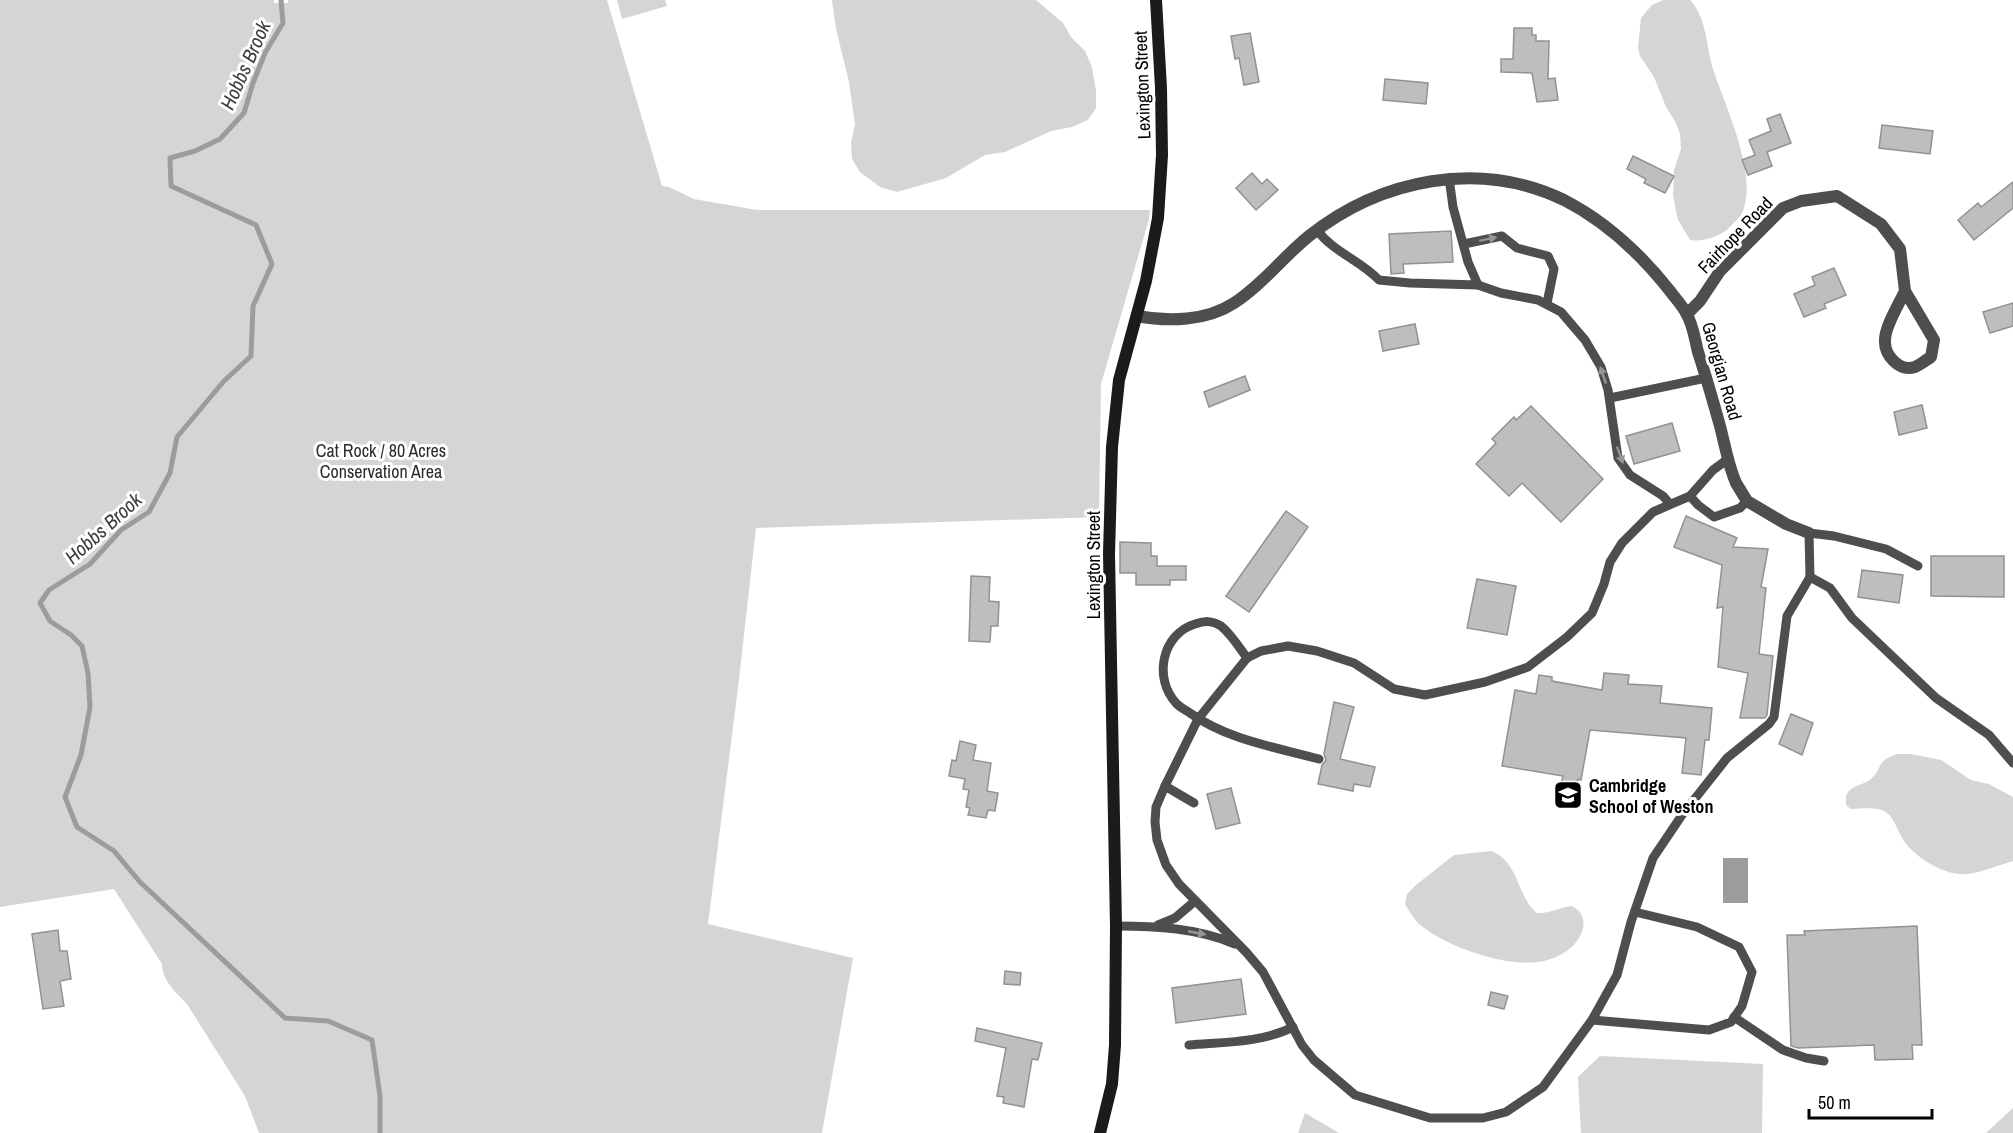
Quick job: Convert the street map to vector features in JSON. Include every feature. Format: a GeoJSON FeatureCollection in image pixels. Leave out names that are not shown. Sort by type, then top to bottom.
{"type":"FeatureCollection","features":[{"type":"Feature","properties":{"kind":"street","name":"Lexington Street"},"geometry":{"type":"LineString","coordinates":[[1100,1133],[1115,1057],[1116,926],[1109,554],[1110,491],[1117,392],[1156,233],[1161,188],[1161,88],[1156,0]]}},
{"type":"Feature","properties":{"kind":"street","name":"Georgian Road"},"geometry":{"type":"LineString","coordinates":[[1137,316],[1165,319],[1187,318],[1227,307],[1248,292],[1317,230],[1376,195],[1407,185],[1449,178],[1476,178],[1517,184],[1544,192],[1577,207],[1604,224],[1626,242],[1657,275],[1687,314],[1736,483],[1748,501],[1786,524],[1809,533]]}},
{"type":"Feature","properties":{"kind":"street","name":"Fairhope Road"},"geometry":{"type":"LineString","coordinates":[[1687,314],[1700,302],[1720,271],[1783,208],[1801,201],[1837,196],[1881,224],[1900,249],[1905,291],[1934,340],[1931,357],[1915,367],[1901,368],[1890,359],[1884,340],[1905,291]]}},
{"type":"Feature","properties":{"kind":"lane"},"geometry":{"type":"LineString","coordinates":[[1449,178],[1453,207],[1468,262],[1478,285]]}},
{"type":"Feature","properties":{"kind":"lane"},"geometry":{"type":"LineString","coordinates":[[1317,230],[1330,245],[1370,270],[1379,280],[1478,285],[1547,303],[1562,312],[1593,352],[1600,367],[1610,398],[1618,458],[1630,475],[1663,496],[1670,504]]}},
{"type":"Feature","properties":{"kind":"lane"},"geometry":{"type":"LineString","coordinates":[[1464,244],[1499,236],[1505,238],[1516,248],[1545,255],[1551,259],[1554,272],[1547,303]]}},
{"type":"Feature","properties":{"kind":"lane"},"geometry":{"type":"LineString","coordinates":[[1610,398],[1706,378]]}},
{"type":"Feature","properties":{"kind":"lane"},"geometry":{"type":"LineString","coordinates":[[1728,459],[1713,470],[1690,496],[1653,512],[1622,543],[1610,562],[1592,613],[1567,638],[1528,667],[1485,682],[1425,695],[1394,689],[1354,663],[1317,651],[1288,646],[1261,651],[1247,658],[1198,719],[1156,807],[1157,840],[1170,872],[1263,972],[1302,1045],[1314,1060],[1355,1095],[1430,1118],[1483,1118],[1506,1112],[1543,1088],[1592,1020],[1617,975],[1653,858],[1682,815],[1727,758],[1769,724],[1774,717],[1787,616],[1810,578],[1809,533],[1833,536],[1886,549],[1918,566]]}},
{"type":"Feature","properties":{"kind":"lane"},"geometry":{"type":"LineString","coordinates":[[1690,496],[1714,517],[1740,508],[1748,501]]}},
{"type":"Feature","properties":{"kind":"lane"},"geometry":{"type":"LineString","coordinates":[[1810,578],[1830,588],[1852,618],[1936,698],[1989,735],[2013,763]]}},
{"type":"Feature","properties":{"kind":"lane"},"geometry":{"type":"LineString","coordinates":[[1247,658],[1220,626],[1210,621],[1189,626],[1173,638],[1167,649],[1163,665],[1168,692],[1176,704],[1198,719],[1230,735],[1319,759]]}},
{"type":"Feature","properties":{"kind":"lane"},"geometry":{"type":"LineString","coordinates":[[1165,786],[1194,803]]}},
{"type":"Feature","properties":{"kind":"lane"},"geometry":{"type":"LineString","coordinates":[[1152,926],[1170,921],[1195,901]]}},
{"type":"Feature","properties":{"kind":"lane"},"geometry":{"type":"LineString","coordinates":[[1592,1020],[1709,1030],[1731,1022],[1742,1006],[1752,972],[1740,947],[1697,927],[1635,912]]}},
{"type":"Feature","properties":{"kind":"lane"},"geometry":{"type":"LineString","coordinates":[[1116,926],[1152,926],[1213,936],[1240,946]]}},
{"type":"Feature","properties":{"kind":"lane"},"geometry":{"type":"LineString","coordinates":[[1734,1017],[1783,1050],[1824,1061]]}},
{"type":"Feature","properties":{"kind":"lane"},"geometry":{"type":"LineString","coordinates":[[1189,1045],[1259,1038],[1293,1027]]}},
{"type":"Feature","properties":{"kind":"green space","name":"Cat Rock / 80 Acres Conservation Area"},"geometry":{"type":"Polygon","coordinates":[[[0,0],[274,0],[274,3],[288,3],[288,0],[607,0],[662,186],[694,199],[757,210],[1150,210],[1101,384],[1099,517],[756,528],[708,924],[853,958],[822,1133],[259,1133],[245,1096],[187,1004],[167,981],[162,964],[114,889],[0,907],[0,0]]]}},
{"type":"Feature","properties":{"kind":"green space"},"geometry":{"type":"Polygon","coordinates":[[[617,0],[665,0],[667,6],[622,19],[617,0]]]}},
{"type":"Feature","properties":{"kind":"green space"},"geometry":{"type":"Polygon","coordinates":[[[832,0],[1036,0],[1063,23],[1071,37],[1085,51],[1092,67],[1096,108],[1088,120],[1072,127],[1051,131],[1005,152],[985,155],[946,178],[897,192],[880,187],[860,172],[852,159],[851,143],[855,124],[832,0]]]}},
{"type":"Feature","properties":{"kind":"green space"},"geometry":{"type":"Polygon","coordinates":[[[1663,0],[1690,0],[1700,15],[1713,69],[1732,120],[1743,160],[1747,196],[1742,213],[1725,231],[1705,239],[1690,240],[1678,220],[1673,196],[1674,170],[1681,149],[1680,134],[1638,48],[1641,18],[1652,5],[1663,0]]]}},
{"type":"Feature","properties":{"kind":"green space"},"geometry":{"type":"Polygon","coordinates":[[[1898,754],[1941,760],[1971,780],[1989,784],[2013,797],[2013,861],[1968,874],[1941,869],[1924,860],[1909,847],[1887,813],[1874,809],[1851,809],[1846,805],[1846,796],[1849,791],[1871,779],[1886,759],[1898,754]]]}},
{"type":"Feature","properties":{"kind":"green space"},"geometry":{"type":"Polygon","coordinates":[[[1491,851],[1500,856],[1513,871],[1525,898],[1537,913],[1572,906],[1578,910],[1582,916],[1583,928],[1578,940],[1568,950],[1554,958],[1538,962],[1524,963],[1492,958],[1458,947],[1429,931],[1414,919],[1405,904],[1407,894],[1416,885],[1454,855],[1491,851]]]}},
{"type":"Feature","properties":{"kind":"green space"},"geometry":{"type":"Polygon","coordinates":[[[1600,1056],[1763,1064],[1762,1133],[1581,1133],[1578,1077],[1600,1056]]]}},
{"type":"Feature","properties":{"kind":"green space"},"geometry":{"type":"Polygon","coordinates":[[[2013,1108],[2013,1133],[1986,1133],[2013,1108]]]}},
{"type":"Feature","properties":{"kind":"green space"},"geometry":{"type":"Polygon","coordinates":[[[1305,1113],[1339,1133],[1298,1133],[1305,1113]]]}},
{"type":"Feature","properties":{"kind":"shaded area"},"geometry":{"type":"Polygon","coordinates":[[[1723,858],[1748,858],[1748,903],[1723,903],[1723,858]]]}},
{"type":"Feature","properties":{"kind":"building"},"geometry":{"type":"Polygon","coordinates":[[[1514,28],[1532,28],[1532,35],[1536,35],[1536,41],[1549,41],[1548,79],[1555,78],[1558,100],[1537,102],[1532,73],[1501,72],[1501,59],[1513,59],[1514,28]]]}},
{"type":"Feature","properties":{"kind":"building"},"geometry":{"type":"Polygon","coordinates":[[[1250,33],[1259,82],[1244,85],[1239,58],[1235,59],[1231,36],[1250,33]]]}},
{"type":"Feature","properties":{"kind":"building"},"geometry":{"type":"Polygon","coordinates":[[[1385,79],[1428,83],[1426,104],[1383,100],[1385,79]]]}},
{"type":"Feature","properties":{"kind":"building"},"geometry":{"type":"Polygon","coordinates":[[[1780,114],[1791,143],[1767,152],[1772,166],[1748,175],[1742,160],[1755,155],[1749,140],[1771,131],[1767,119],[1780,114]]]}},
{"type":"Feature","properties":{"kind":"building"},"geometry":{"type":"Polygon","coordinates":[[[1882,125],[1933,131],[1930,154],[1879,148],[1882,125]]]}},
{"type":"Feature","properties":{"kind":"building"},"geometry":{"type":"Polygon","coordinates":[[[1633,156],[1674,176],[1665,193],[1644,183],[1646,179],[1627,169],[1633,156]]]}},
{"type":"Feature","properties":{"kind":"building"},"geometry":{"type":"Polygon","coordinates":[[[1252,173],[1262,184],[1267,179],[1278,190],[1256,210],[1236,188],[1252,173]]]}},
{"type":"Feature","properties":{"kind":"building"},"geometry":{"type":"Polygon","coordinates":[[[2013,182],[2013,208],[1974,240],[1958,220],[1978,203],[1981,207],[2013,182]]]}},
{"type":"Feature","properties":{"kind":"building"},"geometry":{"type":"Polygon","coordinates":[[[1451,231],[1453,262],[1403,264],[1404,273],[1391,274],[1389,234],[1451,231]]]}},
{"type":"Feature","properties":{"kind":"building"},"geometry":{"type":"Polygon","coordinates":[[[1834,268],[1846,295],[1824,304],[1826,308],[1804,317],[1794,294],[1815,285],[1812,277],[1834,268]]]}},
{"type":"Feature","properties":{"kind":"building"},"geometry":{"type":"Polygon","coordinates":[[[2013,303],[2013,326],[1990,333],[1983,312],[2013,303]]]}},
{"type":"Feature","properties":{"kind":"building"},"geometry":{"type":"Polygon","coordinates":[[[1415,324],[1419,344],[1383,351],[1379,331],[1415,324]]]}},
{"type":"Feature","properties":{"kind":"building"},"geometry":{"type":"Polygon","coordinates":[[[1245,376],[1250,390],[1209,407],[1204,392],[1245,376]]]}},
{"type":"Feature","properties":{"kind":"building"},"geometry":{"type":"Polygon","coordinates":[[[1922,405],[1927,428],[1899,435],[1894,412],[1922,405]]]}},
{"type":"Feature","properties":{"kind":"building"},"geometry":{"type":"Polygon","coordinates":[[[1531,406],[1603,479],[1561,522],[1522,483],[1509,496],[1476,464],[1496,443],[1492,439],[1514,417],[1516,420],[1531,406]]]}},
{"type":"Feature","properties":{"kind":"building"},"geometry":{"type":"Polygon","coordinates":[[[1672,423],[1680,451],[1634,464],[1626,436],[1672,423]]]}},
{"type":"Feature","properties":{"kind":"building"},"geometry":{"type":"Polygon","coordinates":[[[1286,511],[1308,527],[1249,612],[1226,596],[1286,511]]]}},
{"type":"Feature","properties":{"kind":"building"},"geometry":{"type":"Polygon","coordinates":[[[1686,516],[1737,538],[1733,547],[1768,549],[1761,587],[1766,588],[1759,654],[1773,656],[1765,718],[1740,718],[1748,673],[1718,667],[1723,607],[1717,608],[1722,565],[1674,547],[1686,516]]]}},
{"type":"Feature","properties":{"kind":"building"},"geometry":{"type":"Polygon","coordinates":[[[1120,542],[1151,543],[1151,556],[1157,556],[1157,566],[1186,566],[1186,580],[1170,580],[1170,585],[1136,585],[1136,573],[1120,573],[1120,542]]]}},
{"type":"Feature","properties":{"kind":"building"},"geometry":{"type":"Polygon","coordinates":[[[1931,556],[2004,556],[2004,597],[1931,596],[1931,556]]]}},
{"type":"Feature","properties":{"kind":"building"},"geometry":{"type":"Polygon","coordinates":[[[1862,570],[1903,575],[1899,603],[1858,597],[1862,570]]]}},
{"type":"Feature","properties":{"kind":"building"},"geometry":{"type":"Polygon","coordinates":[[[971,576],[990,577],[989,601],[999,602],[998,626],[991,626],[990,642],[969,641],[971,576]]]}},
{"type":"Feature","properties":{"kind":"building"},"geometry":{"type":"Polygon","coordinates":[[[1477,579],[1516,586],[1507,635],[1467,628],[1477,579]]]}},
{"type":"Feature","properties":{"kind":"building"},"geometry":{"type":"Polygon","coordinates":[[[1604,673],[1629,675],[1628,684],[1662,686],[1660,703],[1712,708],[1709,740],[1705,740],[1701,775],[1682,773],[1686,738],[1590,730],[1581,780],[1578,779],[1570,808],[1556,804],[1563,776],[1502,766],[1515,690],[1536,694],[1539,675],[1552,677],[1552,681],[1602,690],[1604,673]]]}},
{"type":"Feature","properties":{"kind":"building"},"geometry":{"type":"Polygon","coordinates":[[[1334,702],[1354,707],[1340,759],[1375,767],[1370,787],[1354,784],[1353,791],[1318,784],[1322,765],[1326,760],[1324,754],[1334,702]]]}},
{"type":"Feature","properties":{"kind":"building"},"geometry":{"type":"Polygon","coordinates":[[[1791,714],[1813,723],[1802,755],[1779,744],[1791,714]]]}},
{"type":"Feature","properties":{"kind":"building"},"geometry":{"type":"Polygon","coordinates":[[[960,741],[976,745],[973,760],[991,763],[987,791],[998,793],[995,811],[988,810],[986,818],[968,815],[970,808],[966,807],[969,790],[963,789],[965,779],[949,776],[952,760],[956,761],[960,741]]]}},
{"type":"Feature","properties":{"kind":"building"},"geometry":{"type":"Polygon","coordinates":[[[1231,788],[1240,823],[1216,829],[1207,794],[1231,788]]]}},
{"type":"Feature","properties":{"kind":"building"},"geometry":{"type":"Polygon","coordinates":[[[1917,926],[1922,1045],[1912,1045],[1913,1059],[1875,1060],[1874,1045],[1798,1048],[1791,1046],[1787,935],[1805,935],[1804,931],[1917,926]]]}},
{"type":"Feature","properties":{"kind":"building"},"geometry":{"type":"Polygon","coordinates":[[[58,930],[60,951],[67,951],[71,979],[60,981],[64,1006],[43,1009],[32,934],[58,930]]]}},
{"type":"Feature","properties":{"kind":"building"},"geometry":{"type":"Polygon","coordinates":[[[1005,971],[1021,973],[1020,985],[1004,984],[1005,971]]]}},
{"type":"Feature","properties":{"kind":"building"},"geometry":{"type":"Polygon","coordinates":[[[1241,979],[1246,1014],[1176,1023],[1172,988],[1241,979]]]}},
{"type":"Feature","properties":{"kind":"building"},"geometry":{"type":"Polygon","coordinates":[[[1491,992],[1508,996],[1504,1009],[1488,1005],[1491,992]]]}},
{"type":"Feature","properties":{"kind":"building"},"geometry":{"type":"Polygon","coordinates":[[[977,1028],[1042,1043],[1038,1060],[1032,1059],[1024,1107],[1003,1103],[1004,1097],[997,1096],[1006,1048],[975,1041],[977,1028]]]}},
{"type":"Feature","properties":{"kind":"waterway","name":"Hobbs Brook"},"geometry":{"type":"LineString","coordinates":[[281,0],[283,23],[265,53],[244,113],[220,139],[195,151],[170,158],[171,186],[256,225],[272,264],[253,306],[251,356],[224,381],[177,437],[170,473],[149,512],[121,530],[90,564],[49,590],[40,603],[50,621],[71,635],[82,646],[88,673],[90,707],[81,755],[65,797],[77,827],[114,851],[140,882],[285,1018],[328,1021],[372,1040],[380,1096],[380,1133]]}},
{"type":"Feature","properties":{"kind":"place","name":"Cambridge School of Weston"},"geometry":{"type":"Point","coordinates":[1568,795]}}]}
